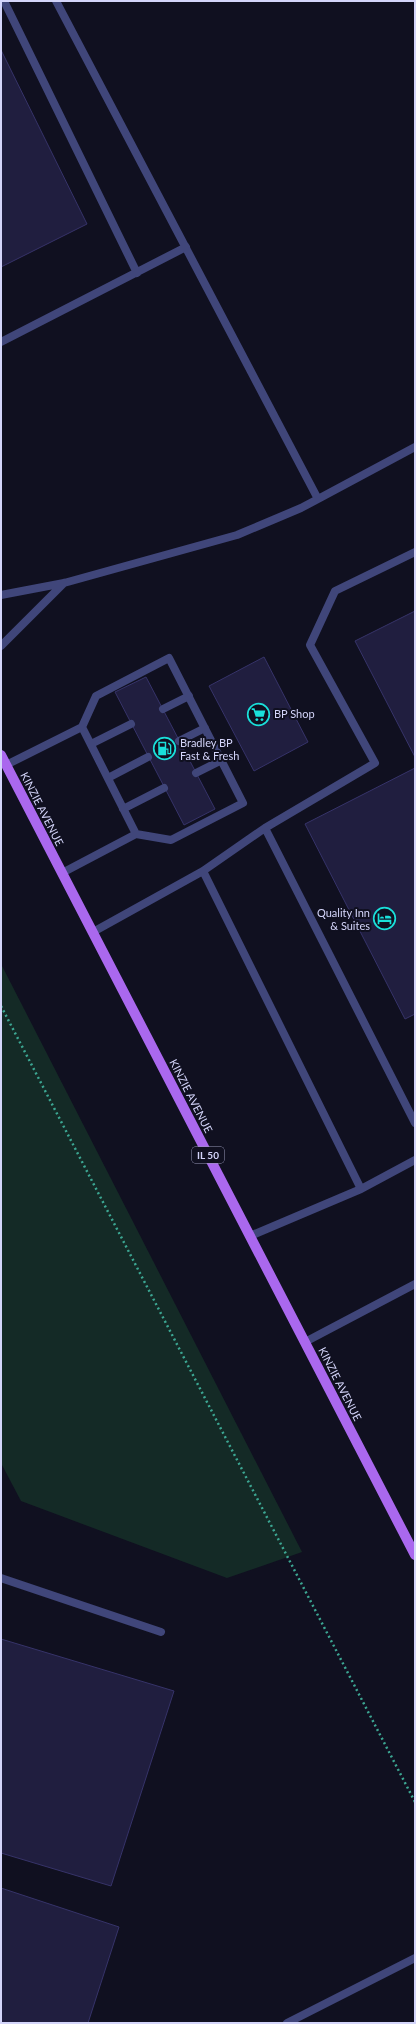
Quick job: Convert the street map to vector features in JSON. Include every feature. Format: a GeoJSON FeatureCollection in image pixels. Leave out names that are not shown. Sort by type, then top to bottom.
{"type":"FeatureCollection","features":[{"type":"Feature","properties":{"kind":"main road","name":"KINZIE AVENUE"},"geometry":{"type":"LineString","coordinates":[[1,755],[415,1555]]}},
{"type":"Feature","properties":{"kind":"lane"},"geometry":{"type":"LineString","coordinates":[[4,1],[137,272]]}},
{"type":"Feature","properties":{"kind":"lane"},"geometry":{"type":"LineString","coordinates":[[56,1],[318,499]]}},
{"type":"Feature","properties":{"kind":"lane"},"geometry":{"type":"LineString","coordinates":[[1,342],[186,247]]}},
{"type":"Feature","properties":{"kind":"lane"},"geometry":{"type":"LineString","coordinates":[[1,595],[64,583],[237,535],[301,508],[415,447]]}},
{"type":"Feature","properties":{"kind":"lane"},"geometry":{"type":"LineString","coordinates":[[93,932],[203,871],[265,828],[375,763],[310,645],[335,591],[415,552]]}},
{"type":"Feature","properties":{"kind":"lane"},"geometry":{"type":"LineString","coordinates":[[1,646],[64,583]]}},
{"type":"Feature","properties":{"kind":"lane"},"geometry":{"type":"LineString","coordinates":[[6,765],[82,727],[96,696],[169,658],[243,803],[171,840],[136,834],[62,873]]}},
{"type":"Feature","properties":{"kind":"lane"},"geometry":{"type":"LineString","coordinates":[[163,709],[188,696]]}},
{"type":"Feature","properties":{"kind":"lane"},"geometry":{"type":"LineString","coordinates":[[91,744],[131,724]]}},
{"type":"Feature","properties":{"kind":"lane"},"geometry":{"type":"LineString","coordinates":[[82,727],[136,834]]}},
{"type":"Feature","properties":{"kind":"lane"},"geometry":{"type":"LineString","coordinates":[[179,742],[205,728]]}},
{"type":"Feature","properties":{"kind":"lane"},"geometry":{"type":"LineString","coordinates":[[108,778],[148,757]]}},
{"type":"Feature","properties":{"kind":"lane"},"geometry":{"type":"LineString","coordinates":[[196,773],[222,760]]}},
{"type":"Feature","properties":{"kind":"lane"},"geometry":{"type":"LineString","coordinates":[[123,808],[164,788]]}},
{"type":"Feature","properties":{"kind":"lane"},"geometry":{"type":"LineString","coordinates":[[265,828],[415,1123]]}},
{"type":"Feature","properties":{"kind":"lane"},"geometry":{"type":"LineString","coordinates":[[203,871],[360,1189]]}},
{"type":"Feature","properties":{"kind":"lane"},"geometry":{"type":"LineString","coordinates":[[250,1236],[360,1189],[415,1160]]}},
{"type":"Feature","properties":{"kind":"lane"},"geometry":{"type":"LineString","coordinates":[[305,1342],[415,1284]]}},
{"type":"Feature","properties":{"kind":"lane"},"geometry":{"type":"LineString","coordinates":[[1,1578],[161,1632]]}},
{"type":"Feature","properties":{"kind":"lane"},"geometry":{"type":"LineString","coordinates":[[287,2023],[415,1958]]}},
{"type":"Feature","properties":{"kind":"path"},"geometry":{"type":"LineString","coordinates":[[1,1006],[415,1802]]}},
{"type":"Feature","properties":{"kind":"green space"},"geometry":{"type":"Polygon","coordinates":[[[1,964],[302,1552],[227,1578],[21,1501],[1,1463],[1,964]]]}},
{"type":"Feature","properties":{"kind":"building"},"geometry":{"type":"Polygon","coordinates":[[[1,50],[87,224],[1,267],[1,50]]]}},
{"type":"Feature","properties":{"kind":"building"},"geometry":{"type":"Polygon","coordinates":[[[415,611],[415,757],[355,641],[415,611]]]}},
{"type":"Feature","properties":{"kind":"building","name":"BP Shop"},"geometry":{"type":"Polygon","coordinates":[[[264,657],[308,742],[254,771],[209,686],[264,657]]]}},
{"type":"Feature","properties":{"kind":"building","name":"Bradley BP Fast & Fresh"},"geometry":{"type":"Polygon","coordinates":[[[146,677],[215,809],[184,825],[115,692],[146,677]]]}},
{"type":"Feature","properties":{"kind":"building","name":"Quality Inn & Suites"},"geometry":{"type":"Polygon","coordinates":[[[415,768],[415,1014],[405,1019],[305,824],[415,768]]]}},
{"type":"Feature","properties":{"kind":"building"},"geometry":{"type":"Polygon","coordinates":[[[1,1639],[174,1691],[111,1886],[1,1853],[1,1639]]]}},
{"type":"Feature","properties":{"kind":"building"},"geometry":{"type":"Polygon","coordinates":[[[1,1888],[119,1927],[88,2023],[1,2023],[1,1888]]]}},
{"type":"Feature","properties":{"kind":"place","name":"BP Shop"},"geometry":{"type":"Point","coordinates":[259,714]}},
{"type":"Feature","properties":{"kind":"place","name":"Bradley BP Fast & Fresh"},"geometry":{"type":"Point","coordinates":[164,749]}},
{"type":"Feature","properties":{"kind":"place","name":"Quality Inn & Suites"},"geometry":{"type":"Point","coordinates":[385,919]}}]}
